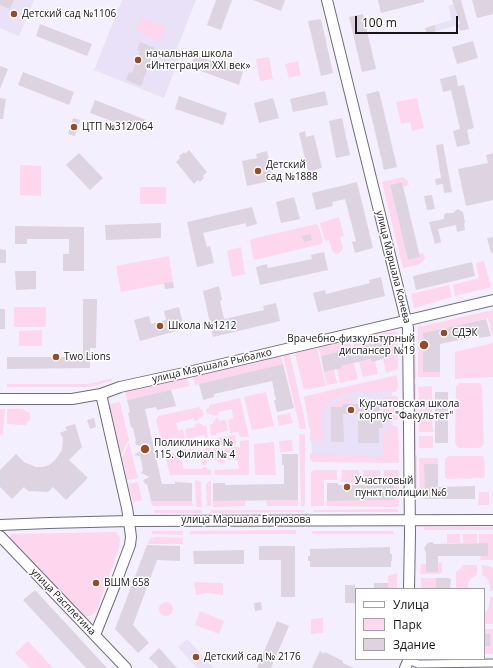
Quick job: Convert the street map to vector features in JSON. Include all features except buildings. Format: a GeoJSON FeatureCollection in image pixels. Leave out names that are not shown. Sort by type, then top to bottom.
{"type":"FeatureCollection","features":[{"type":"Feature","properties":{"kind":"street","name":"улица Маршала Конева"},"geometry":{"type":"LineString","coordinates":[[327,0],[408,328],[410,520],[409,588]]}},
{"type":"Feature","properties":{"kind":"street","name":"улица Маршала Рыбалко"},"geometry":{"type":"LineString","coordinates":[[0,399],[72,399],[101,394],[120,387],[493,300]]}},
{"type":"Feature","properties":{"kind":"street"},"geometry":{"type":"LineString","coordinates":[[95,635],[130,545],[129,521],[101,394]]}},
{"type":"Feature","properties":{"kind":"street","name":"улица Маршала Бирюзова"},"geometry":{"type":"LineString","coordinates":[[0,525],[129,521],[493,520]]}},
{"type":"Feature","properties":{"kind":"street","name":"улица Расплетина"},"geometry":{"type":"LineString","coordinates":[[0,536],[126,668]]}},
{"type":"Feature","properties":{"kind":"street"},"geometry":{"type":"LineString","coordinates":[[407,662],[418,664],[493,663]]}},
{"type":"Feature","properties":{"kind":"shaded area","name":"Детский сад №1106"},"geometry":{"type":"Polygon","coordinates":[[[0,0],[34,0],[19,36],[0,28],[0,0]]]}},
{"type":"Feature","properties":{"kind":"shaded area"},"geometry":{"type":"Polygon","coordinates":[[[122,0],[196,0],[177,48],[182,51],[164,98],[94,70],[122,0]]]}},
{"type":"Feature","properties":{"kind":"shaded area"},"geometry":{"type":"Polygon","coordinates":[[[454,4],[458,25],[437,31],[435,25],[452,20],[448,6],[454,4]]]}},
{"type":"Feature","properties":{"kind":"shaded area","name":"Курчатовская школа корпус \"Факультет\""},"geometry":{"type":"Polygon","coordinates":[[[392,378],[393,460],[312,459],[311,431],[306,397],[392,378]]]}},
{"type":"Feature","properties":{"kind":"shaded area","name":"Детский сад № 2176"},"geometry":{"type":"Polygon","coordinates":[[[187,639],[214,668],[197,668],[178,647],[187,639]]]}},
{"type":"Feature","properties":{"kind":"green space"},"geometry":{"type":"Polygon","coordinates":[[[142,17],[166,27],[160,41],[136,31],[142,17]]]}},
{"type":"Feature","properties":{"kind":"green space"},"geometry":{"type":"Polygon","coordinates":[[[269,57],[273,79],[260,81],[256,59],[269,57]]]}},
{"type":"Feature","properties":{"kind":"green space"},"geometry":{"type":"Polygon","coordinates":[[[298,61],[301,75],[289,78],[285,64],[298,61]]]}},
{"type":"Feature","properties":{"kind":"green space"},"geometry":{"type":"Polygon","coordinates":[[[417,98],[424,128],[412,131],[410,122],[401,124],[396,102],[417,98]]]}},
{"type":"Feature","properties":{"kind":"green space"},"geometry":{"type":"Polygon","coordinates":[[[20,165],[41,166],[41,196],[20,195],[20,165]]]}},
{"type":"Feature","properties":{"kind":"green space"},"geometry":{"type":"Polygon","coordinates":[[[403,177],[407,180],[409,185],[403,187],[402,182],[390,185],[408,260],[420,257],[419,254],[423,253],[425,259],[418,264],[403,268],[382,182],[403,177]]]}},
{"type":"Feature","properties":{"kind":"green space"},"geometry":{"type":"Polygon","coordinates":[[[140,187],[166,187],[166,204],[140,204],[140,187]]]}},
{"type":"Feature","properties":{"kind":"green space"},"geometry":{"type":"Polygon","coordinates":[[[339,217],[344,236],[340,237],[343,248],[340,253],[336,254],[332,251],[329,240],[325,241],[320,223],[339,217]]]}},
{"type":"Feature","properties":{"kind":"green space"},"geometry":{"type":"Polygon","coordinates":[[[316,224],[318,225],[323,241],[321,244],[255,260],[253,258],[250,241],[252,239],[316,224]]]}},
{"type":"Feature","properties":{"kind":"green space"},"geometry":{"type":"Polygon","coordinates":[[[241,247],[245,274],[232,277],[227,251],[241,247]]]}},
{"type":"Feature","properties":{"kind":"green space"},"geometry":{"type":"Polygon","coordinates":[[[169,256],[173,282],[121,292],[116,266],[169,256]]]}},
{"type":"Feature","properties":{"kind":"green space"},"geometry":{"type":"Polygon","coordinates":[[[484,261],[491,287],[455,296],[453,285],[479,278],[476,263],[484,261]]]}},
{"type":"Feature","properties":{"kind":"green space"},"geometry":{"type":"Polygon","coordinates":[[[449,285],[452,297],[414,308],[411,294],[449,285]]]}},
{"type":"Feature","properties":{"kind":"green space"},"geometry":{"type":"Polygon","coordinates":[[[14,307],[46,307],[46,327],[14,327],[14,307]]]}},
{"type":"Feature","properties":{"kind":"green space"},"geometry":{"type":"Polygon","coordinates":[[[493,310],[493,335],[488,318],[423,333],[423,372],[440,372],[440,377],[418,377],[418,327],[493,310]]]}},
{"type":"Feature","properties":{"kind":"green space"},"geometry":{"type":"Polygon","coordinates":[[[415,328],[416,379],[413,379],[415,328]]]}},
{"type":"Feature","properties":{"kind":"green space"},"geometry":{"type":"Polygon","coordinates":[[[42,330],[42,346],[19,346],[19,331],[42,330]]]}},
{"type":"Feature","properties":{"kind":"green space"},"geometry":{"type":"Polygon","coordinates":[[[395,331],[398,332],[398,369],[386,373],[383,359],[389,357],[385,342],[376,343],[372,335],[395,331]]]}},
{"type":"Feature","properties":{"kind":"green space"},"geometry":{"type":"Polygon","coordinates":[[[369,336],[373,344],[354,348],[353,340],[369,336]]]}},
{"type":"Feature","properties":{"kind":"green space"},"geometry":{"type":"Polygon","coordinates":[[[350,340],[351,349],[321,356],[318,347],[350,340]]]}},
{"type":"Feature","properties":{"kind":"green space"},"geometry":{"type":"Polygon","coordinates":[[[493,343],[493,377],[455,379],[455,352],[493,343]]]}},
{"type":"Feature","properties":{"kind":"green space"},"geometry":{"type":"Polygon","coordinates":[[[317,348],[326,386],[304,389],[295,353],[317,348]]]}},
{"type":"Feature","properties":{"kind":"green space"},"geometry":{"type":"Polygon","coordinates":[[[281,355],[283,364],[195,385],[192,375],[281,355]]]}},
{"type":"Feature","properties":{"kind":"green space"},"geometry":{"type":"Polygon","coordinates":[[[283,355],[290,355],[306,429],[300,429],[283,355]]]}},
{"type":"Feature","properties":{"kind":"green space"},"geometry":{"type":"Polygon","coordinates":[[[371,359],[372,361],[375,361],[378,374],[363,377],[359,362],[371,359]]]}},
{"type":"Feature","properties":{"kind":"green space"},"geometry":{"type":"Polygon","coordinates":[[[354,363],[358,379],[340,383],[337,369],[341,368],[341,366],[354,363]]]}},
{"type":"Feature","properties":{"kind":"green space"},"geometry":{"type":"Polygon","coordinates":[[[334,370],[337,383],[327,385],[324,372],[334,370]]]}},
{"type":"Feature","properties":{"kind":"green space"},"geometry":{"type":"Polygon","coordinates":[[[397,375],[398,387],[396,392],[354,392],[342,396],[322,407],[322,440],[310,441],[310,431],[304,397],[397,375]]]}},
{"type":"Feature","properties":{"kind":"green space"},"geometry":{"type":"Polygon","coordinates":[[[187,376],[189,386],[127,400],[125,390],[187,376]]]}},
{"type":"Feature","properties":{"kind":"green space"},"geometry":{"type":"Polygon","coordinates":[[[113,378],[111,381],[89,387],[7,387],[7,384],[88,384],[113,378]]]}},
{"type":"Feature","properties":{"kind":"green space"},"geometry":{"type":"Polygon","coordinates":[[[459,383],[480,383],[482,386],[484,443],[482,447],[459,448],[456,445],[456,386],[459,383]]]}},
{"type":"Feature","properties":{"kind":"green space"},"geometry":{"type":"Polygon","coordinates":[[[416,384],[416,450],[414,450],[413,385],[416,384]]]}},
{"type":"Feature","properties":{"kind":"green space"},"geometry":{"type":"Polygon","coordinates":[[[432,386],[432,400],[419,400],[418,387],[432,386]]]}},
{"type":"Feature","properties":{"kind":"green space"},"geometry":{"type":"Polygon","coordinates":[[[266,392],[274,426],[252,430],[244,397],[266,392]]]}},
{"type":"Feature","properties":{"kind":"green space"},"geometry":{"type":"Polygon","coordinates":[[[396,396],[398,398],[397,420],[387,421],[387,414],[383,414],[383,397],[396,396]]]}},
{"type":"Feature","properties":{"kind":"green space"},"geometry":{"type":"Polygon","coordinates":[[[353,397],[353,404],[327,410],[327,408],[347,398],[353,397]]]}},
{"type":"Feature","properties":{"kind":"green space"},"geometry":{"type":"Polygon","coordinates":[[[240,398],[249,437],[240,437],[238,432],[230,433],[228,420],[233,418],[232,409],[218,412],[219,415],[215,416],[207,414],[206,409],[209,408],[209,405],[240,398]]]}},
{"type":"Feature","properties":{"kind":"green space"},"geometry":{"type":"Polygon","coordinates":[[[120,402],[129,440],[121,455],[110,410],[110,404],[120,402]]]}},
{"type":"Feature","properties":{"kind":"green space"},"geometry":{"type":"Polygon","coordinates":[[[419,403],[432,403],[432,416],[419,417],[419,403]]]}},
{"type":"Feature","properties":{"kind":"green space"},"geometry":{"type":"Polygon","coordinates":[[[200,407],[204,415],[199,418],[199,420],[194,421],[194,418],[176,423],[178,431],[183,429],[185,439],[181,440],[179,438],[172,438],[167,445],[164,446],[164,443],[162,444],[156,420],[158,416],[200,407]]]}},
{"type":"Feature","properties":{"kind":"green space"},"geometry":{"type":"Polygon","coordinates":[[[0,409],[5,409],[3,435],[0,434],[0,409]]]}},
{"type":"Feature","properties":{"kind":"green space"},"geometry":{"type":"Polygon","coordinates":[[[7,409],[25,410],[30,413],[30,420],[25,425],[7,424],[7,409]]]}},
{"type":"Feature","properties":{"kind":"green space"},"geometry":{"type":"Polygon","coordinates":[[[290,413],[293,423],[279,426],[277,416],[290,413]]]}},
{"type":"Feature","properties":{"kind":"green space"},"geometry":{"type":"Polygon","coordinates":[[[219,418],[219,421],[226,420],[228,431],[216,433],[216,435],[211,436],[210,424],[213,424],[215,419],[219,418]]]}},
{"type":"Feature","properties":{"kind":"green space"},"geometry":{"type":"Polygon","coordinates":[[[419,419],[432,419],[433,432],[419,432],[419,419]]]}},
{"type":"Feature","properties":{"kind":"green space"},"geometry":{"type":"Polygon","coordinates":[[[195,424],[202,424],[202,426],[206,425],[208,437],[205,438],[204,435],[187,439],[185,429],[195,427],[195,424]]]}},
{"type":"Feature","properties":{"kind":"green space"},"geometry":{"type":"Polygon","coordinates":[[[389,426],[398,427],[399,463],[312,462],[310,459],[310,454],[383,457],[383,433],[387,433],[389,426]]]}},
{"type":"Feature","properties":{"kind":"green space"},"geometry":{"type":"Polygon","coordinates":[[[299,434],[305,435],[304,506],[301,506],[299,434]]]}},
{"type":"Feature","properties":{"kind":"green space"},"geometry":{"type":"Polygon","coordinates":[[[235,435],[236,444],[217,446],[217,438],[235,435]]]}},
{"type":"Feature","properties":{"kind":"green space"},"geometry":{"type":"Polygon","coordinates":[[[419,436],[433,436],[433,448],[419,448],[419,436]]]}},
{"type":"Feature","properties":{"kind":"green space"},"geometry":{"type":"Polygon","coordinates":[[[249,440],[249,475],[215,475],[214,470],[239,469],[238,460],[232,460],[231,447],[240,447],[240,441],[249,440]]]}},
{"type":"Feature","properties":{"kind":"green space"},"geometry":{"type":"Polygon","coordinates":[[[292,440],[293,451],[280,452],[279,441],[292,440]]]}},
{"type":"Feature","properties":{"kind":"green space"},"geometry":{"type":"Polygon","coordinates":[[[274,442],[276,475],[255,475],[254,444],[274,442]]]}},
{"type":"Feature","properties":{"kind":"green space"},"geometry":{"type":"Polygon","coordinates":[[[129,443],[138,478],[127,480],[122,458],[129,443]]]}},
{"type":"Feature","properties":{"kind":"green space"},"geometry":{"type":"Polygon","coordinates":[[[165,448],[167,448],[169,452],[176,454],[182,449],[186,449],[188,459],[182,459],[183,469],[202,469],[206,467],[208,470],[211,470],[211,475],[170,475],[164,451],[165,448]]]}},
{"type":"Feature","properties":{"kind":"green space"},"geometry":{"type":"Polygon","coordinates":[[[206,448],[210,448],[211,460],[207,461],[206,465],[203,465],[201,459],[190,459],[189,449],[193,449],[193,451],[205,450],[206,448]]]}},
{"type":"Feature","properties":{"kind":"green space"},"geometry":{"type":"Polygon","coordinates":[[[213,448],[217,448],[217,450],[230,448],[231,460],[224,460],[225,463],[220,464],[217,460],[214,460],[213,448]]]}},
{"type":"Feature","properties":{"kind":"green space"},"geometry":{"type":"Polygon","coordinates":[[[417,455],[417,499],[414,500],[414,456],[417,455]]]}},
{"type":"Feature","properties":{"kind":"green space"},"geometry":{"type":"Polygon","coordinates":[[[449,456],[484,457],[484,478],[447,479],[445,477],[445,459],[449,456]]]}},
{"type":"Feature","properties":{"kind":"green space"},"geometry":{"type":"Polygon","coordinates":[[[419,458],[438,458],[438,464],[424,464],[425,499],[420,498],[419,458]]]}},
{"type":"Feature","properties":{"kind":"green space"},"geometry":{"type":"Polygon","coordinates":[[[314,470],[337,470],[337,480],[324,480],[324,506],[311,506],[311,472],[314,470]]]}},
{"type":"Feature","properties":{"kind":"green space"},"geometry":{"type":"Polygon","coordinates":[[[342,470],[359,470],[360,483],[341,482],[342,470]]]}},
{"type":"Feature","properties":{"kind":"green space"},"geometry":{"type":"Polygon","coordinates":[[[363,470],[380,470],[380,482],[363,482],[363,470]]]}},
{"type":"Feature","properties":{"kind":"green space"},"geometry":{"type":"Polygon","coordinates":[[[384,470],[399,470],[399,479],[384,479],[384,470]]]}},
{"type":"Feature","properties":{"kind":"green space"},"geometry":{"type":"Polygon","coordinates":[[[195,480],[200,481],[201,483],[202,507],[196,507],[195,480]]]}},
{"type":"Feature","properties":{"kind":"green space"},"geometry":{"type":"Polygon","coordinates":[[[211,481],[211,506],[207,506],[206,485],[211,481]]]}},
{"type":"Feature","properties":{"kind":"green space"},"geometry":{"type":"Polygon","coordinates":[[[138,482],[142,500],[133,502],[128,484],[138,482]]]}},
{"type":"Feature","properties":{"kind":"green space"},"geometry":{"type":"Polygon","coordinates":[[[394,483],[399,483],[399,506],[397,507],[326,506],[327,501],[394,500],[394,483]]]}},
{"type":"Feature","properties":{"kind":"green space"},"geometry":{"type":"Polygon","coordinates":[[[479,492],[489,492],[489,505],[478,505],[479,492]]]}},
{"type":"Feature","properties":{"kind":"green space"},"geometry":{"type":"Polygon","coordinates":[[[298,500],[298,506],[267,506],[266,501],[298,500]]]}},
{"type":"Feature","properties":{"kind":"green space"},"geometry":{"type":"Polygon","coordinates":[[[151,501],[192,501],[193,506],[152,506],[151,501]]]}},
{"type":"Feature","properties":{"kind":"green space"},"geometry":{"type":"Polygon","coordinates":[[[213,501],[245,501],[245,506],[213,507],[213,501]]]}},
{"type":"Feature","properties":{"kind":"green space"},"geometry":{"type":"Polygon","coordinates":[[[397,509],[399,512],[313,512],[313,510],[397,509]]]}},
{"type":"Feature","properties":{"kind":"green space"},"geometry":{"type":"Polygon","coordinates":[[[154,510],[202,510],[202,513],[154,513],[154,510]]]}},
{"type":"Feature","properties":{"kind":"green space"},"geometry":{"type":"Polygon","coordinates":[[[211,510],[304,510],[305,511],[211,513],[211,510]]]}},
{"type":"Feature","properties":{"kind":"green space"},"geometry":{"type":"Polygon","coordinates":[[[424,527],[493,527],[493,530],[424,530],[424,527]]]}},
{"type":"Feature","properties":{"kind":"green space"},"geometry":{"type":"Polygon","coordinates":[[[296,530],[296,534],[190,534],[190,531],[296,530]]]}},
{"type":"Feature","properties":{"kind":"green space"},"geometry":{"type":"Polygon","coordinates":[[[152,531],[183,531],[183,535],[152,534],[152,531]]]}},
{"type":"Feature","properties":{"kind":"green space"},"geometry":{"type":"Polygon","coordinates":[[[312,531],[393,531],[394,534],[312,534],[312,531]]]}},
{"type":"Feature","properties":{"kind":"green space"},"geometry":{"type":"Polygon","coordinates":[[[116,532],[120,538],[119,548],[97,610],[86,617],[84,617],[10,542],[9,537],[11,534],[116,532]]]}},
{"type":"Feature","properties":{"kind":"green space"},"geometry":{"type":"Polygon","coordinates":[[[447,534],[460,534],[460,543],[447,543],[447,534]]]}},
{"type":"Feature","properties":{"kind":"green space"},"geometry":{"type":"Polygon","coordinates":[[[463,534],[477,534],[477,543],[463,543],[463,534]]]}},
{"type":"Feature","properties":{"kind":"green space"},"geometry":{"type":"Polygon","coordinates":[[[479,534],[493,534],[493,560],[480,560],[481,556],[488,555],[488,543],[479,543],[479,534]]]}},
{"type":"Feature","properties":{"kind":"green space"},"geometry":{"type":"Polygon","coordinates":[[[156,537],[183,538],[183,544],[148,544],[150,539],[156,537]]]}},
{"type":"Feature","properties":{"kind":"green space"},"geometry":{"type":"Polygon","coordinates":[[[442,562],[442,572],[440,574],[420,574],[421,564],[426,564],[426,572],[438,563],[442,562]]]}},
{"type":"Feature","properties":{"kind":"green space"},"geometry":{"type":"Polygon","coordinates":[[[463,565],[477,565],[477,575],[470,580],[468,588],[456,588],[456,572],[463,565]]]}},
{"type":"Feature","properties":{"kind":"green space"},"geometry":{"type":"Polygon","coordinates":[[[482,565],[493,568],[493,591],[490,591],[489,582],[482,575],[482,565]]]}},
{"type":"Feature","properties":{"kind":"green space"},"geometry":{"type":"Polygon","coordinates":[[[397,573],[397,588],[388,588],[388,576],[397,573]]]}},
{"type":"Feature","properties":{"kind":"green space"},"geometry":{"type":"Polygon","coordinates":[[[421,578],[436,578],[436,588],[421,587],[421,578]]]}},
{"type":"Feature","properties":{"kind":"green space"},"geometry":{"type":"Polygon","coordinates":[[[194,582],[223,583],[223,595],[207,593],[196,595],[194,582]]]}},
{"type":"Feature","properties":{"kind":"green space"},"geometry":{"type":"Polygon","coordinates":[[[490,597],[493,597],[493,624],[485,624],[485,612],[490,602],[490,597]]]}},
{"type":"Feature","properties":{"kind":"green space"},"geometry":{"type":"Polygon","coordinates":[[[163,602],[169,602],[173,606],[173,612],[169,616],[163,616],[159,612],[159,606],[163,602]]]}},
{"type":"Feature","properties":{"kind":"green space"},"geometry":{"type":"Polygon","coordinates":[[[200,611],[224,621],[219,634],[195,625],[200,611]]]}},
{"type":"Feature","properties":{"kind":"green space"},"geometry":{"type":"Polygon","coordinates":[[[323,618],[323,633],[311,634],[311,619],[323,618]]]}},
{"type":"Feature","properties":{"kind":"green space"},"geometry":{"type":"Polygon","coordinates":[[[485,629],[493,629],[493,654],[485,654],[485,646],[490,645],[490,634],[485,634],[485,629]]]}},
{"type":"Feature","properties":{"kind":"green space"},"geometry":{"type":"Polygon","coordinates":[[[28,641],[53,668],[30,668],[15,653],[28,641]]]}},
{"type":"Feature","properties":{"kind":"place","name":"Детский сад №1106"},"geometry":{"type":"Point","coordinates":[14,14]}},
{"type":"Feature","properties":{"kind":"place","name":"начальная школа «Интеграция XXI век»"},"geometry":{"type":"Point","coordinates":[138,60]}},
{"type":"Feature","properties":{"kind":"place","name":"ЦТП №312/064"},"geometry":{"type":"Point","coordinates":[74,127]}},
{"type":"Feature","properties":{"kind":"place","name":"Детский сад №1888"},"geometry":{"type":"Point","coordinates":[258,171]}},
{"type":"Feature","properties":{"kind":"place","name":"Школа №1212"},"geometry":{"type":"Point","coordinates":[160,326]}},
{"type":"Feature","properties":{"kind":"place","name":"СДЭК"},"geometry":{"type":"Point","coordinates":[444,333]}},
{"type":"Feature","properties":{"kind":"place","name":"Врачебно-физкультурный диспансер №19"},"geometry":{"type":"Point","coordinates":[424,345]}},
{"type":"Feature","properties":{"kind":"place","name":"Two Lions"},"geometry":{"type":"Point","coordinates":[56,357]}},
{"type":"Feature","properties":{"kind":"place","name":"Курчатовская школа корпус \"Факультет\""},"geometry":{"type":"Point","coordinates":[351,410]}},
{"type":"Feature","properties":{"kind":"place","name":"Поликлиника № 115. Филиал № 4"},"geometry":{"type":"Point","coordinates":[145,449]}},
{"type":"Feature","properties":{"kind":"place","name":"Участковый пункт полиции №6"},"geometry":{"type":"Point","coordinates":[347,487]}},
{"type":"Feature","properties":{"kind":"place","name":"ВШM 658"},"geometry":{"type":"Point","coordinates":[96,583]}},
{"type":"Feature","properties":{"kind":"place","name":"Детский сад № 2176"},"geometry":{"type":"Point","coordinates":[196,657]}}]}
